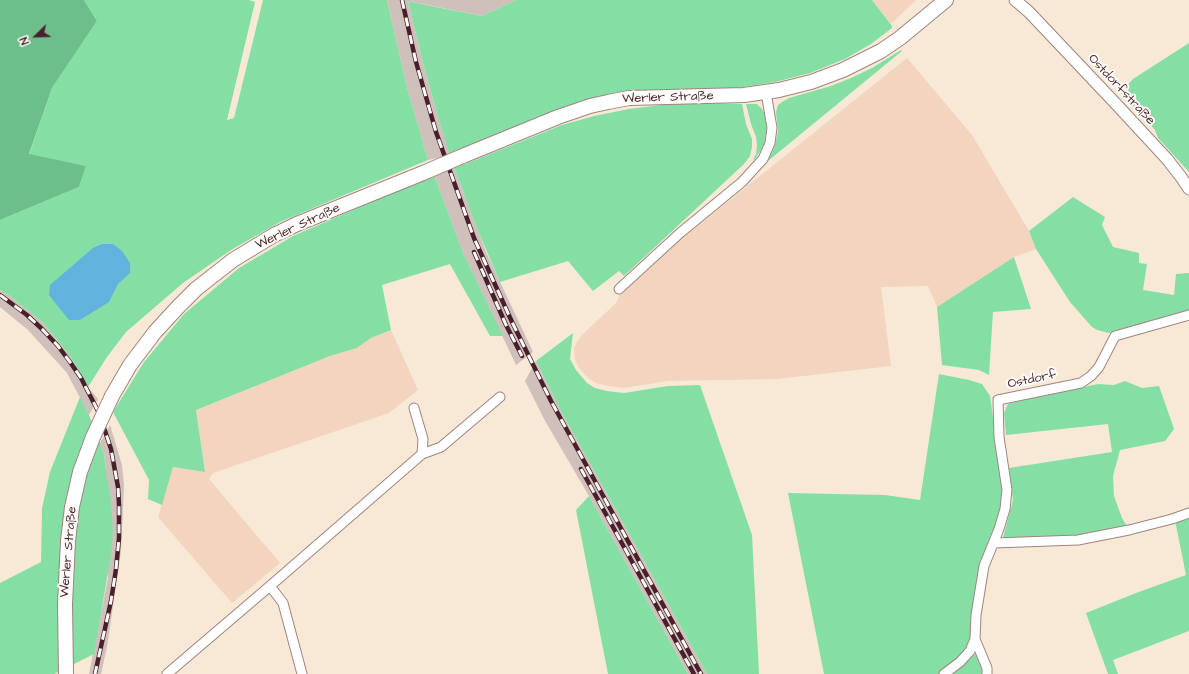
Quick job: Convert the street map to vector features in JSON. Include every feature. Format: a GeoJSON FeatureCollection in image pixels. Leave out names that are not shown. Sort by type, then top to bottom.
{"type":"FeatureCollection","features":[{"type":"Feature","properties":{"kind":"main road","name":"Werler Straße"},"geometry":{"type":"LineString","coordinates":[[66,674],[65,604],[68,541],[72,507],[80,472],[93,437],[102,415],[130,365],[155,332],[196,289],[233,260],[286,230],[558,117],[590,106],[629,98],[744,95],[791,88],[811,82],[843,70],[881,51],[900,38],[946,0]]}},
{"type":"Feature","properties":{"kind":"street","name":"Ostdorfstraße"},"geometry":{"type":"LineString","coordinates":[[1015,0],[1029,12],[1167,159],[1189,189]]}},
{"type":"Feature","properties":{"kind":"street","name":"Ostdorfstraße"},"geometry":{"type":"LineString","coordinates":[[1023,0],[1029,12]]}},
{"type":"Feature","properties":{"kind":"street"},"geometry":{"type":"LineString","coordinates":[[619,289],[680,233],[742,182],[763,158],[770,143],[772,128],[766,92]]}},
{"type":"Feature","properties":{"kind":"street","name":"Ostdorf"},"geometry":{"type":"LineString","coordinates":[[944,674],[960,662],[970,651],[975,640],[976,615],[984,566],[994,543],[1005,509],[1007,490],[999,437],[998,400],[1081,383],[1091,376],[1099,366],[1115,336],[1189,315]]}},
{"type":"Feature","properties":{"kind":"street"},"geometry":{"type":"LineString","coordinates":[[167,674],[422,454],[442,447],[500,397]]}},
{"type":"Feature","properties":{"kind":"street"},"geometry":{"type":"LineString","coordinates":[[414,408],[422,439],[422,454]]}},
{"type":"Feature","properties":{"kind":"street"},"geometry":{"type":"LineString","coordinates":[[994,543],[1078,540],[1129,530],[1189,513]]}},
{"type":"Feature","properties":{"kind":"street"},"geometry":{"type":"LineString","coordinates":[[270,586],[283,603],[302,674]]}},
{"type":"Feature","properties":{"kind":"street","name":"Ostdorf"},"geometry":{"type":"LineString","coordinates":[[975,640],[987,668],[987,674]]}},
{"type":"Feature","properties":{"kind":"shaded area"},"geometry":{"type":"Polygon","coordinates":[[[387,0],[516,0],[482,16],[408,1],[440,124],[451,155],[428,160],[407,87],[387,0]]]}},
{"type":"Feature","properties":{"kind":"shaded area"},"geometry":{"type":"Polygon","coordinates":[[[872,0],[916,0],[891,24],[872,0]]]}},
{"type":"Feature","properties":{"kind":"shaded area"},"geometry":{"type":"Polygon","coordinates":[[[907,58],[972,135],[1029,231],[1036,249],[1014,257],[937,307],[928,286],[881,287],[891,366],[777,379],[668,381],[624,388],[596,383],[588,378],[579,368],[575,360],[574,348],[583,334],[616,303],[619,297],[619,289],[907,58]]]}},
{"type":"Feature","properties":{"kind":"shaded area"},"geometry":{"type":"Polygon","coordinates":[[[454,167],[486,252],[533,352],[516,365],[464,255],[434,175],[454,167]]]}},
{"type":"Feature","properties":{"kind":"shaded area"},"geometry":{"type":"Polygon","coordinates":[[[0,290],[10,296],[43,323],[71,357],[88,387],[98,399],[89,415],[67,373],[28,330],[0,307],[0,290]]]}},
{"type":"Feature","properties":{"kind":"shaded area"},"geometry":{"type":"Polygon","coordinates":[[[391,330],[418,390],[389,413],[213,473],[209,479],[280,563],[232,603],[158,517],[173,467],[205,472],[196,410],[330,356],[357,348],[371,338],[391,330]]]}},
{"type":"Feature","properties":{"kind":"shaded area"},"geometry":{"type":"Polygon","coordinates":[[[536,361],[562,413],[707,674],[688,674],[589,496],[544,419],[525,381],[536,361]]]}},
{"type":"Feature","properties":{"kind":"shaded area"},"geometry":{"type":"Polygon","coordinates":[[[110,425],[122,465],[124,485],[121,551],[107,647],[101,674],[89,674],[108,578],[106,471],[104,454],[100,443],[110,425]]]}},
{"type":"Feature","properties":{"kind":"green space"},"geometry":{"type":"Polygon","coordinates":[[[0,0],[84,0],[97,21],[52,88],[29,154],[86,166],[79,187],[0,220],[0,0]]]}},
{"type":"Feature","properties":{"kind":"green space"},"geometry":{"type":"Polygon","coordinates":[[[84,0],[249,0],[255,2],[227,120],[234,118],[263,0],[387,0],[407,87],[428,160],[280,222],[231,250],[183,283],[126,332],[107,357],[88,387],[71,357],[43,323],[10,296],[0,290],[0,220],[79,187],[86,166],[29,155],[52,88],[97,21],[84,0]]]}},
{"type":"Feature","properties":{"kind":"green space"},"geometry":{"type":"Polygon","coordinates":[[[516,0],[872,0],[892,28],[871,44],[845,59],[810,73],[775,82],[737,88],[630,92],[462,153],[465,164],[562,125],[594,116],[629,109],[685,102],[742,104],[746,124],[752,139],[750,156],[744,164],[624,276],[619,271],[593,291],[568,261],[500,282],[478,231],[454,167],[423,63],[408,1],[482,16],[516,0]]]}},
{"type":"Feature","properties":{"kind":"green space"},"geometry":{"type":"Polygon","coordinates":[[[1189,43],[1189,172],[1158,138],[1155,130],[1121,92],[1133,79],[1189,43]]]}},
{"type":"Feature","properties":{"kind":"green space"},"geometry":{"type":"Polygon","coordinates":[[[901,50],[902,51],[768,161],[775,146],[778,131],[776,112],[778,105],[789,98],[831,86],[851,78],[872,68],[901,50]]]}},
{"type":"Feature","properties":{"kind":"green space"},"geometry":{"type":"Polygon","coordinates":[[[746,104],[757,104],[762,109],[767,126],[764,144],[753,160],[756,154],[756,137],[746,104]]]}},
{"type":"Feature","properties":{"kind":"green space"},"geometry":{"type":"Polygon","coordinates":[[[434,175],[464,255],[503,336],[490,336],[450,264],[382,285],[391,330],[371,338],[357,348],[330,356],[196,410],[205,472],[173,467],[162,505],[148,499],[149,480],[113,412],[144,362],[184,314],[239,268],[293,236],[434,175]]]}},
{"type":"Feature","properties":{"kind":"green space"},"geometry":{"type":"Polygon","coordinates":[[[1073,197],[1105,217],[1102,225],[1113,247],[1139,253],[1139,263],[1147,264],[1143,290],[1174,295],[1176,274],[1189,273],[1189,310],[1109,333],[1092,327],[1070,302],[1036,249],[1029,231],[1073,197]]]}},
{"type":"Feature","properties":{"kind":"green space"},"geometry":{"type":"Polygon","coordinates":[[[1014,257],[1031,309],[993,312],[989,375],[979,370],[942,365],[937,307],[1014,257]]]}},
{"type":"Feature","properties":{"kind":"green space"},"geometry":{"type":"Polygon","coordinates":[[[573,333],[570,359],[576,370],[587,383],[595,388],[624,393],[668,386],[700,385],[752,535],[759,674],[707,674],[562,413],[536,361],[573,333]]]}},
{"type":"Feature","properties":{"kind":"green space"},"geometry":{"type":"Polygon","coordinates":[[[939,374],[982,384],[990,396],[1003,490],[1002,508],[990,541],[969,647],[955,662],[939,674],[824,674],[788,493],[885,495],[920,500],[939,374]]]}},
{"type":"Feature","properties":{"kind":"green space"},"geometry":{"type":"Polygon","coordinates":[[[1125,381],[1142,388],[1159,386],[1174,429],[1165,441],[1120,450],[1113,476],[1114,496],[1122,518],[1127,526],[1077,537],[1003,538],[1013,500],[1009,468],[1112,452],[1108,424],[1006,435],[1004,413],[1008,404],[1098,384],[1114,385],[1125,381]]]}},
{"type":"Feature","properties":{"kind":"green space"},"geometry":{"type":"Polygon","coordinates":[[[80,397],[89,415],[104,454],[111,500],[113,532],[111,555],[94,654],[54,674],[0,674],[0,583],[41,562],[42,508],[50,472],[80,397]]]}},
{"type":"Feature","properties":{"kind":"green space"},"geometry":{"type":"Polygon","coordinates":[[[589,496],[688,674],[608,674],[576,510],[589,496]]]}},
{"type":"Feature","properties":{"kind":"green space"},"geometry":{"type":"Polygon","coordinates":[[[1189,516],[1189,631],[1113,660],[1118,674],[1108,674],[1086,613],[1186,575],[1175,520],[1189,516]]]}},
{"type":"Feature","properties":{"kind":"green space"},"geometry":{"type":"Polygon","coordinates":[[[977,653],[983,674],[950,674],[977,653]]]}},
{"type":"Feature","properties":{"kind":"water"},"geometry":{"type":"Polygon","coordinates":[[[102,244],[113,244],[122,251],[130,263],[130,273],[118,284],[109,302],[80,320],[69,320],[49,295],[50,285],[93,248],[102,244]]]}},
{"type":"Feature","properties":{"kind":"railway"},"geometry":{"type":"LineString","coordinates":[[402,0],[416,62],[436,132],[474,238],[512,322],[551,401],[701,674]]}},
{"type":"Feature","properties":{"kind":"railway"},"geometry":{"type":"LineString","coordinates":[[474,252],[506,325],[522,356]]}},
{"type":"Feature","properties":{"kind":"railway"},"geometry":{"type":"LineString","coordinates":[[0,295],[27,315],[42,329],[58,346],[70,362],[81,378],[99,413],[111,449],[118,487],[119,538],[111,601],[95,674]]}},
{"type":"Feature","properties":{"kind":"railway"},"geometry":{"type":"LineString","coordinates":[[581,469],[694,674]]}}]}
